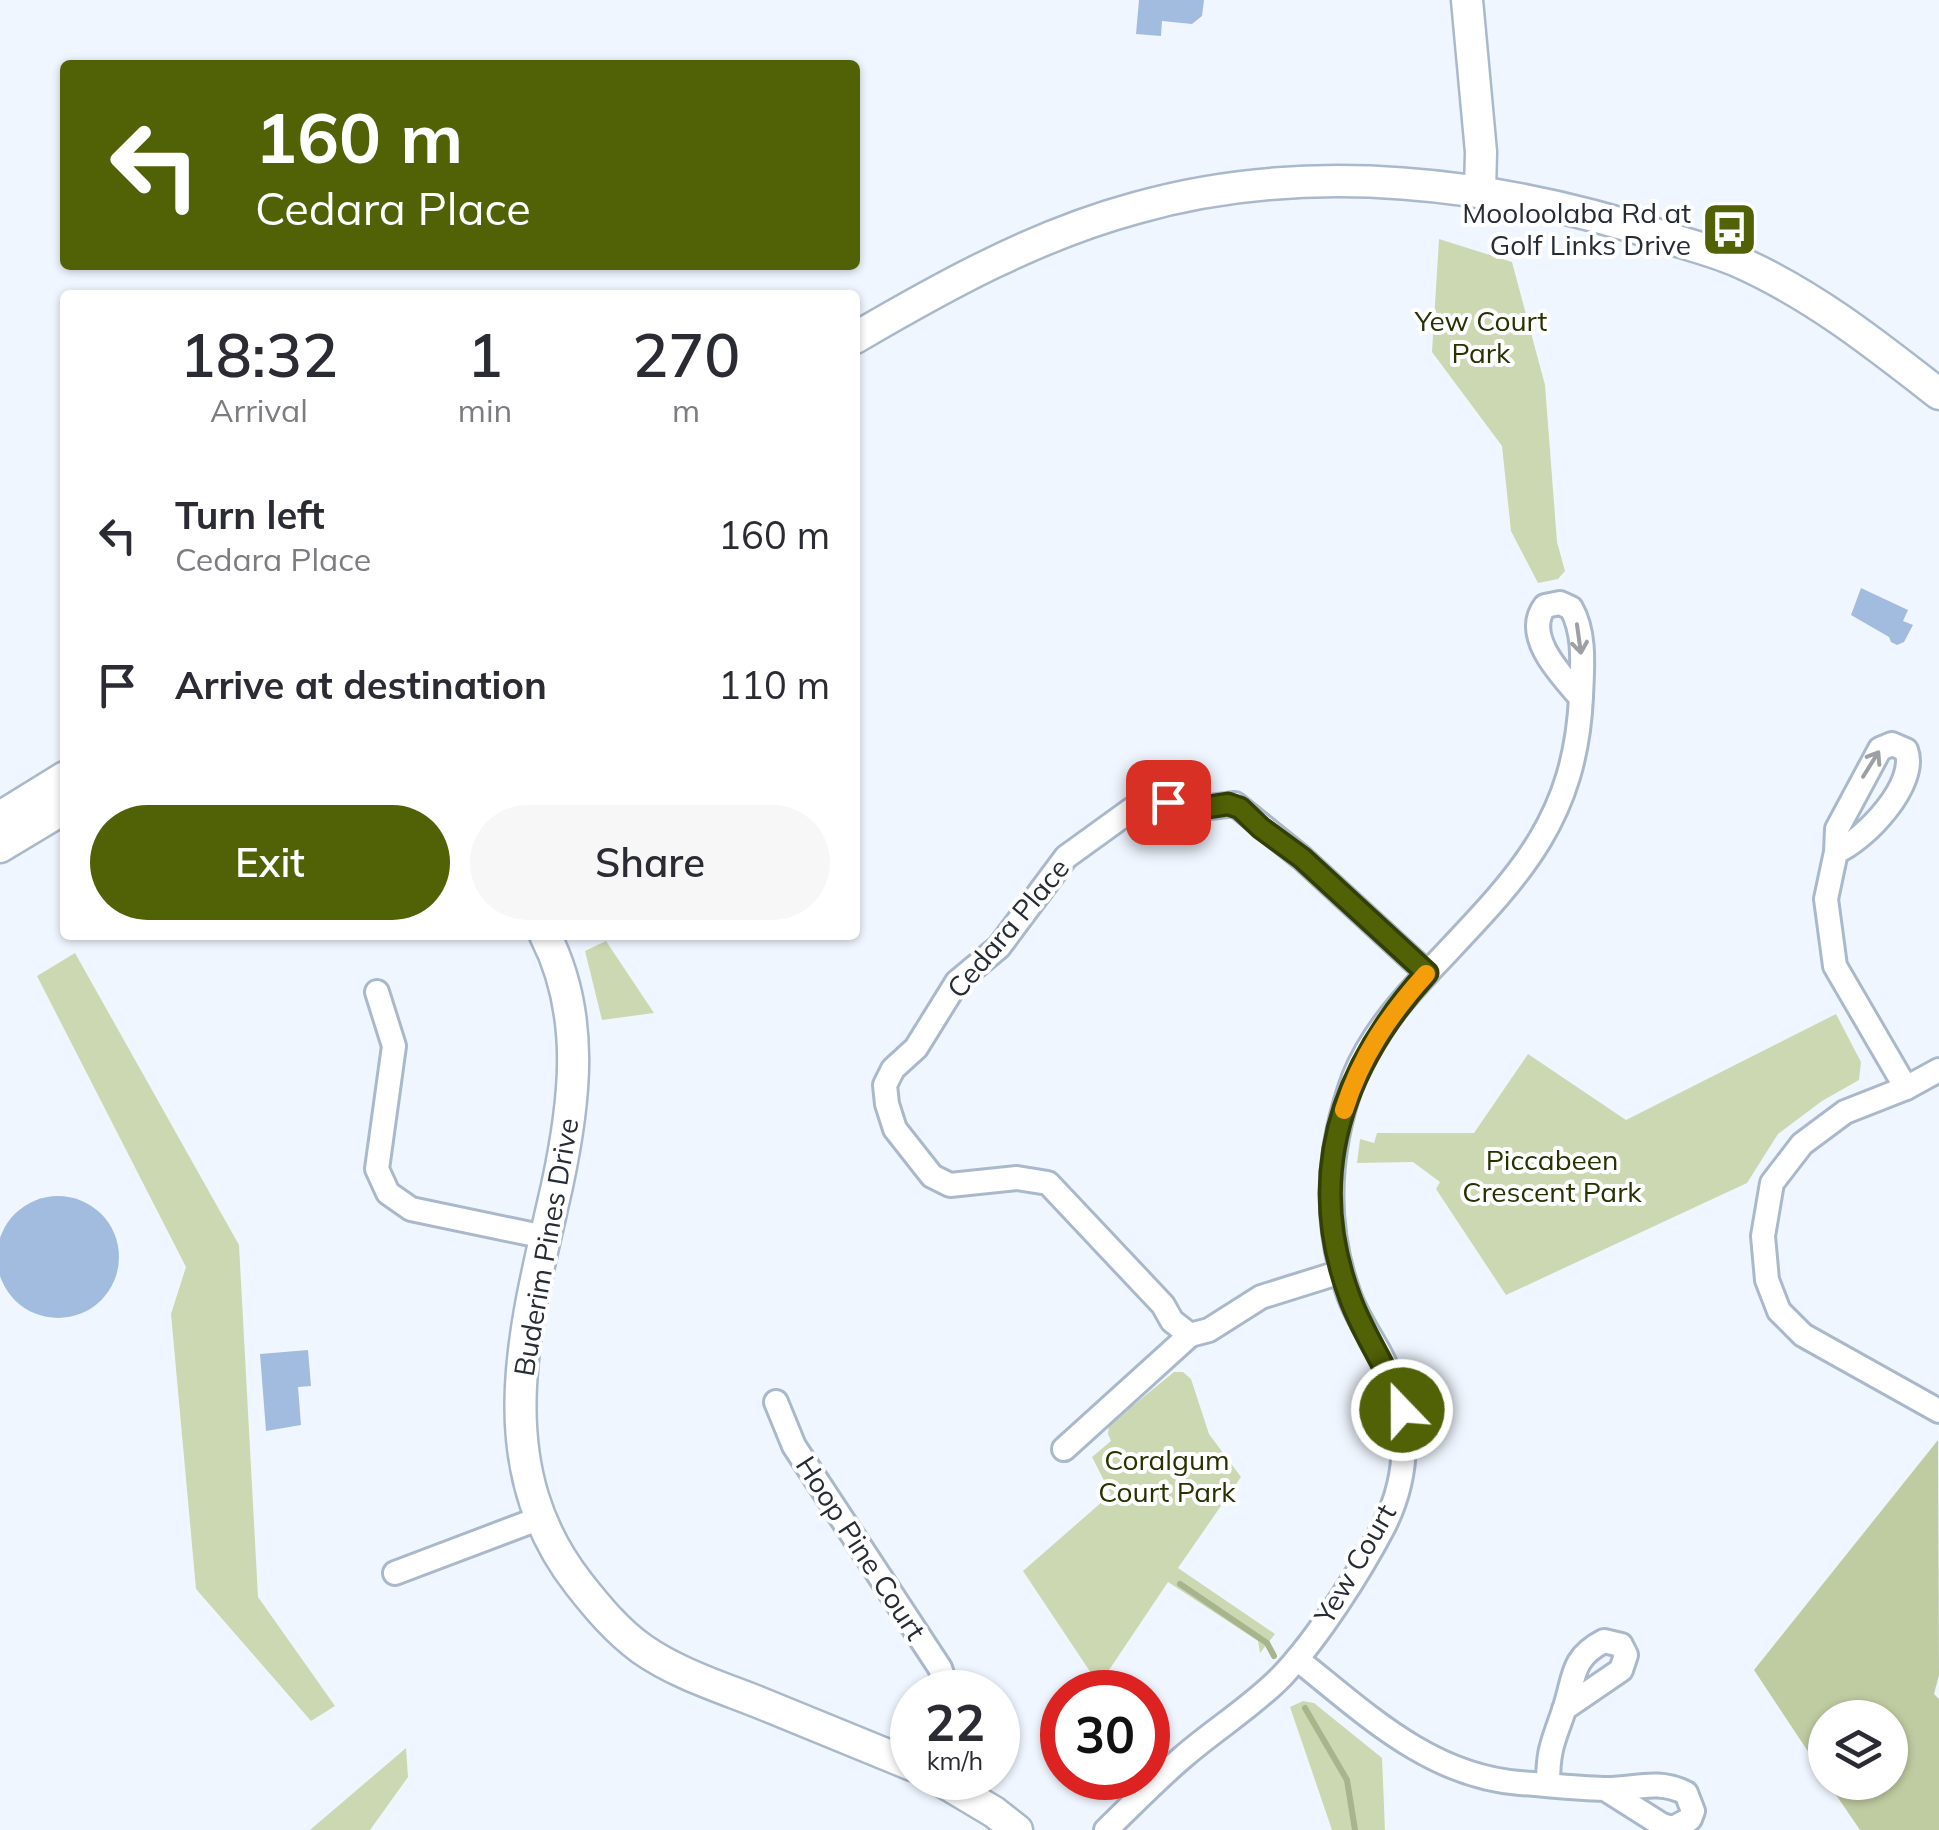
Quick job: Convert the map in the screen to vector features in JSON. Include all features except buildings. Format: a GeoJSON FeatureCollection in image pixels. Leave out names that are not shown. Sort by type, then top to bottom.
{"type":"FeatureCollection","features":[{"type":"Feature","properties":{"kind":"main road"},"geometry":{"type":"LineString","coordinates":[[1467,0],[1481,152],[1480,191]]}},
{"type":"Feature","properties":{"kind":"main road"},"geometry":{"type":"LineString","coordinates":[[860,335],[1003,258],[1069,231],[1170,199],[1249,187],[1412,184],[1480,191],[1580,210],[1735,260],[1791,288],[1847,324],[1939,394]]}},
{"type":"Feature","properties":{"kind":"main road"},"geometry":{"type":"LineString","coordinates":[[0,817],[60,780]]}},
{"type":"Feature","properties":{"kind":"main road"},"geometry":{"type":"LineString","coordinates":[[0,836],[29,819],[56,813]]}},
{"type":"Feature","properties":{"kind":"main road"},"geometry":{"type":"LineString","coordinates":[[0,848],[56,813]]}},
{"type":"Feature","properties":{"kind":"main road","name":"Buderim Pines Drive"},"geometry":{"type":"LineString","coordinates":[[548,940],[562,979],[573,1030],[575,1084],[522,1365],[519,1434],[538,1519],[558,1558],[598,1610],[642,1649],[699,1678],[890,1756]]}},
{"type":"Feature","properties":{"kind":"main road"},"geometry":{"type":"LineString","coordinates":[[974,1800],[1017,1830]]}},
{"type":"Feature","properties":{"kind":"street","name":"Yew Court"},"geometry":{"type":"LineString","coordinates":[[1106,1830],[1184,1756],[1242,1712],[1297,1659],[1384,1526],[1402,1469],[1402,1410],[1391,1378],[1354,1310],[1342,1272],[1331,1210],[1333,1157],[1340,1120],[1365,1054],[1406,997],[1510,884],[1543,836],[1561,801],[1574,760],[1581,698]]}},
{"type":"Feature","properties":{"kind":"street","name":"Cedara Place"},"geometry":{"type":"LineString","coordinates":[[1190,1336],[1048,1184],[1017,1178],[950,1184],[932,1176],[895,1129],[885,1085],[893,1069],[916,1048],[958,982],[998,947],[1066,857],[1131,810],[1168,802],[1202,808],[1235,804],[1302,858],[1427,973]]}},
{"type":"Feature","properties":{"kind":"street"},"geometry":{"type":"LineString","coordinates":[[1836,852],[1826,898],[1835,966],[1906,1088]]}},
{"type":"Feature","properties":{"kind":"street"},"geometry":{"type":"LineString","coordinates":[[377,992],[394,1046],[377,1169],[388,1193],[411,1209],[545,1238]]}},
{"type":"Feature","properties":{"kind":"street"},"geometry":{"type":"LineString","coordinates":[[1939,1070],[1845,1112],[1802,1144],[1772,1183],[1763,1236],[1767,1280],[1779,1311],[1803,1335],[1939,1411]]}},
{"type":"Feature","properties":{"kind":"street"},"geometry":{"type":"LineString","coordinates":[[1064,1449],[1190,1336],[1209,1330],[1261,1297],[1342,1272]]}},
{"type":"Feature","properties":{"kind":"street","name":"Hoop Pine Court"},"geometry":{"type":"LineString","coordinates":[[776,1402],[794,1446],[941,1670]]}},
{"type":"Feature","properties":{"kind":"street"},"geometry":{"type":"LineString","coordinates":[[395,1573],[538,1519]]}},
{"type":"Feature","properties":{"kind":"street"},"geometry":{"type":"LineString","coordinates":[[1297,1659],[1394,1736],[1430,1759],[1495,1780],[1605,1790]]}},
{"type":"Feature","properties":{"kind":"street"},"geometry":{"type":"LineString","coordinates":[[1548,1784],[1550,1742],[1564,1709]]}},
{"type":"Feature","properties":{"kind":"green space","name":"Yew Court Park"},"geometry":{"type":"Polygon","coordinates":[[[1439,239],[1512,262],[1545,385],[1557,542],[1565,571],[1558,579],[1538,583],[1511,531],[1502,446],[1432,352],[1439,239]]]}},
{"type":"Feature","properties":{"kind":"green space"},"geometry":{"type":"Polygon","coordinates":[[[606,941],[654,1013],[602,1020],[585,951],[606,941]]]}},
{"type":"Feature","properties":{"kind":"green space"},"geometry":{"type":"Polygon","coordinates":[[[75,953],[239,1245],[258,1597],[335,1706],[311,1721],[196,1589],[171,1314],[186,1267],[37,976],[75,953]]]}},
{"type":"Feature","properties":{"kind":"green space","name":"Piccabeen Crescent Park"},"geometry":{"type":"Polygon","coordinates":[[[1836,1014],[1861,1062],[1859,1080],[1822,1101],[1778,1134],[1747,1183],[1506,1295],[1436,1189],[1440,1182],[1413,1162],[1357,1163],[1360,1139],[1374,1143],[1377,1133],[1474,1133],[1528,1054],[1626,1120],[1836,1014]]]}},
{"type":"Feature","properties":{"kind":"green space","name":"Coralgum Court Park"},"geometry":{"type":"Polygon","coordinates":[[[1174,1372],[1183,1372],[1191,1379],[1209,1434],[1241,1477],[1178,1568],[1275,1634],[1260,1653],[1258,1641],[1168,1582],[1109,1670],[1089,1670],[1023,1571],[1111,1494],[1092,1457],[1111,1441],[1109,1425],[1174,1372]]]}},
{"type":"Feature","properties":{"kind":"green space"},"geometry":{"type":"Polygon","coordinates":[[[1938,1440],[1939,1675],[1934,1694],[1939,1699],[1939,1830],[1860,1830],[1840,1800],[1908,1800],[1908,1700],[1808,1700],[1808,1751],[1754,1670],[1938,1440]]]}},
{"type":"Feature","properties":{"kind":"green space"},"geometry":{"type":"Polygon","coordinates":[[[1303,1701],[1314,1703],[1382,1758],[1385,1830],[1332,1830],[1290,1707],[1303,1701]]]}},
{"type":"Feature","properties":{"kind":"green space"},"geometry":{"type":"Polygon","coordinates":[[[406,1748],[408,1777],[370,1830],[310,1830],[406,1748]]]}},
{"type":"Feature","properties":{"kind":"waterway"},"geometry":{"type":"LineString","coordinates":[[1180,1584],[1267,1643],[1274,1656]]}},
{"type":"Feature","properties":{"kind":"waterway"},"geometry":{"type":"LineString","coordinates":[[1305,1708],[1347,1780],[1355,1830]]}},
{"type":"Feature","properties":{"kind":"slow traffic"},"geometry":{"type":"LineString","coordinates":[[1344,1110],[1365,1054],[1426,974]]}},
{"type":"Feature","properties":{"kind":"place","name":"Mooloolaba Rd at Golf Links Drive"},"geometry":{"type":"Point","coordinates":[1730,229]}},
{"type":"Feature","properties":{"kind":"route"},"geometry":{"type":"LineString","coordinates":[[1168,802],[1202,808],[1235,804],[1302,858],[1427,973],[1365,1054],[1340,1120],[1333,1157],[1331,1210],[1338,1259],[1354,1310],[1391,1378],[1402,1410]]}}]}
